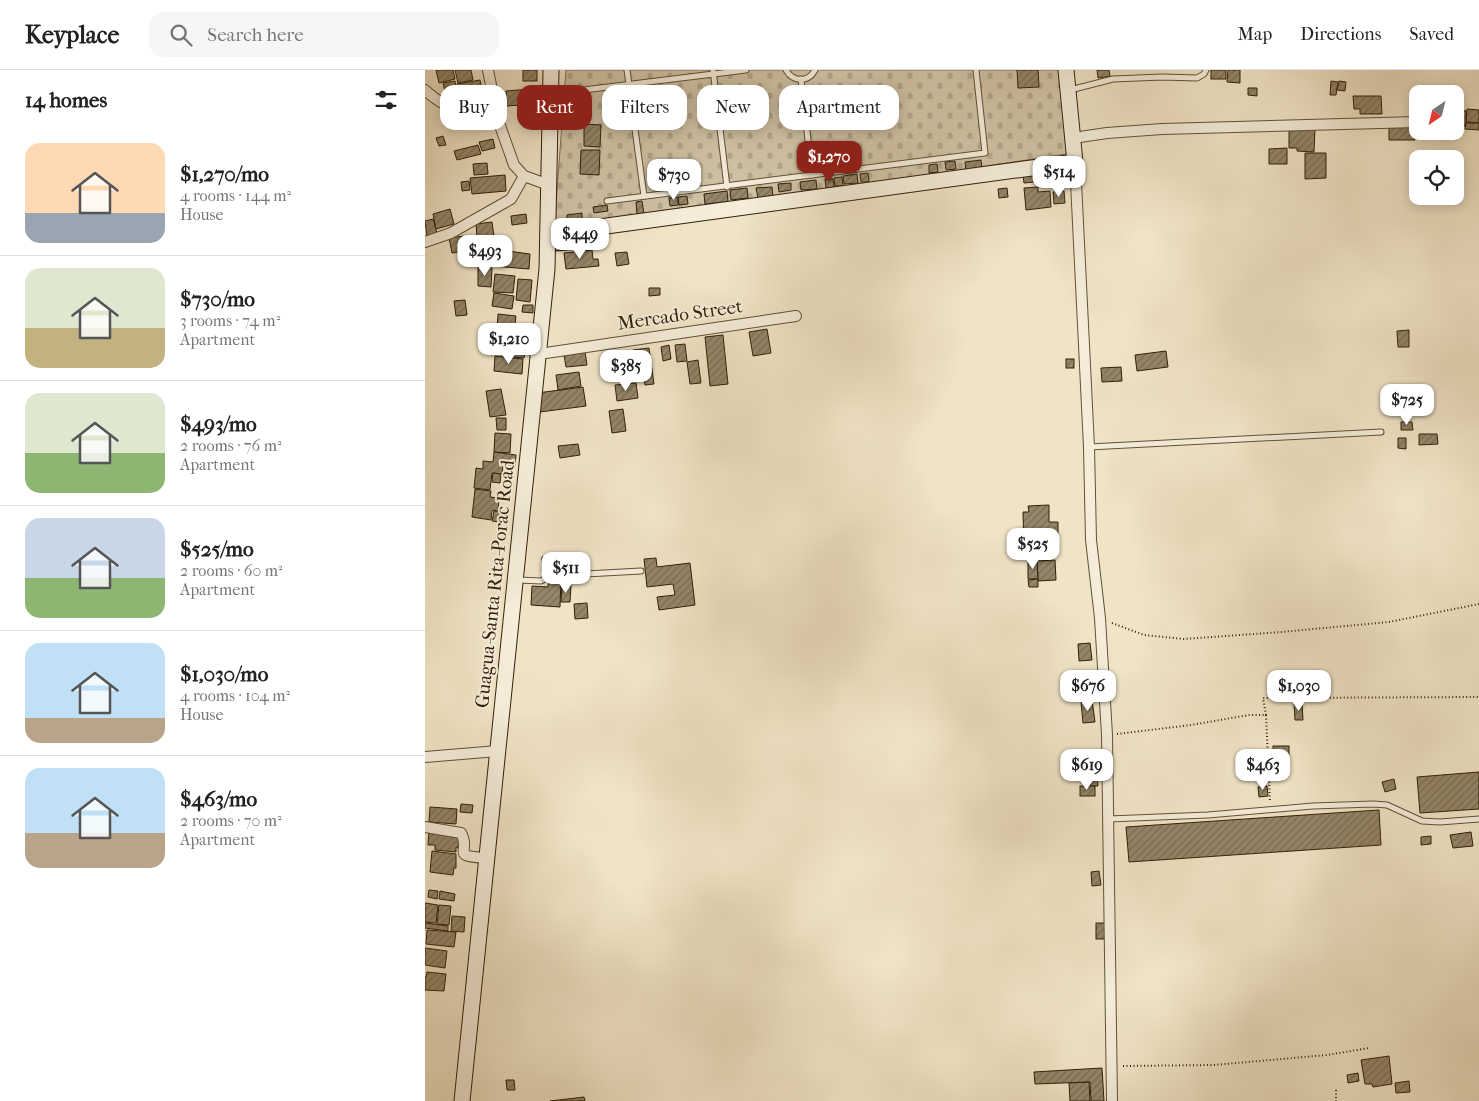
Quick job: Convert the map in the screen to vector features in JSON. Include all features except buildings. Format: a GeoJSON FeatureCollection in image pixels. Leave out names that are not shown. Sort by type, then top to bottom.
{"type":"FeatureCollection","features":[{"type":"Feature","properties":{"kind":"main road","name":"Guagua-Santa Rita-Porac Road"},"geometry":{"type":"LineString","coordinates":[[551,70],[551,85]]}},
{"type":"Feature","properties":{"kind":"main road"},"geometry":{"type":"LineString","coordinates":[[548,234],[1075,162],[1066,70]]}},
{"type":"Feature","properties":{"kind":"main road","name":"Guagua-Santa Rita-Porac Road"},"geometry":{"type":"LineString","coordinates":[[462,1101],[547,269],[550,130]]}},
{"type":"Feature","properties":{"kind":"street"},"geometry":{"type":"LineString","coordinates":[[488,70],[491,85]]}},
{"type":"Feature","properties":{"kind":"street"},"geometry":{"type":"LineString","coordinates":[[425,90],[440,102]]}},
{"type":"Feature","properties":{"kind":"street"},"geometry":{"type":"LineString","coordinates":[[1073,138],[1107,133],[1163,129],[1409,122]]}},
{"type":"Feature","properties":{"kind":"street"},"geometry":{"type":"LineString","coordinates":[[502,130],[514,165],[525,176],[549,185]]}},
{"type":"Feature","properties":{"kind":"street"},"geometry":{"type":"LineString","coordinates":[[1075,162],[1089,447],[1091,540],[1100,618],[1107,735],[1112,1101]]}},
{"type":"Feature","properties":{"kind":"street"},"geometry":{"type":"LineString","coordinates":[[425,242],[451,233],[511,199],[525,176]]}},
{"type":"Feature","properties":{"kind":"street","name":"Mercado Street"},"geometry":{"type":"LineString","coordinates":[[539,354],[796,316]]}},
{"type":"Feature","properties":{"kind":"street"},"geometry":{"type":"LineString","coordinates":[[425,757],[498,751]]}},
{"type":"Feature","properties":{"kind":"street"},"geometry":{"type":"LineString","coordinates":[[425,827],[461,833],[463,836],[462,851],[464,855],[467,857],[487,858]]}},
{"type":"Feature","properties":{"kind":"lane"},"geometry":{"type":"LineString","coordinates":[[627,70],[629,85],[713,72],[746,70]]}},
{"type":"Feature","properties":{"kind":"lane"},"geometry":{"type":"LineString","coordinates":[[786,70],[791,77],[801,79],[810,77],[815,70]]}},
{"type":"Feature","properties":{"kind":"lane"},"geometry":{"type":"LineString","coordinates":[[607,201],[985,153],[976,70]]}},
{"type":"Feature","properties":{"kind":"lane"},"geometry":{"type":"LineString","coordinates":[[1067,91],[1113,80],[1163,77],[1197,78],[1204,74],[1206,70]]}},
{"type":"Feature","properties":{"kind":"lane"},"geometry":{"type":"LineString","coordinates":[[713,72],[727,186]]}},
{"type":"Feature","properties":{"kind":"lane"},"geometry":{"type":"LineString","coordinates":[[801,79],[812,175]]}},
{"type":"Feature","properties":{"kind":"lane"},"geometry":{"type":"LineString","coordinates":[[635,130],[644,196]]}},
{"type":"Feature","properties":{"kind":"lane"},"geometry":{"type":"LineString","coordinates":[[1089,447],[1381,432]]}},
{"type":"Feature","properties":{"kind":"lane"},"geometry":{"type":"LineString","coordinates":[[515,580],[541,581],[549,576],[641,571]]}},
{"type":"Feature","properties":{"kind":"lane"},"geometry":{"type":"LineString","coordinates":[[1109,819],[1208,815],[1373,804],[1387,806],[1422,821],[1440,822],[1479,819]]}},
{"type":"Feature","properties":{"kind":"path"},"geometry":{"type":"LineString","coordinates":[[1100,618],[1145,635],[1184,639],[1389,622],[1479,604]]}},
{"type":"Feature","properties":{"kind":"path"},"geometry":{"type":"LineString","coordinates":[[1270,810],[1266,715],[1263,698],[1479,698]]}},
{"type":"Feature","properties":{"kind":"path"},"geometry":{"type":"LineString","coordinates":[[1107,735],[1191,725],[1249,715],[1266,715]]}},
{"type":"Feature","properties":{"kind":"path"},"geometry":{"type":"LineString","coordinates":[[1111,1066],[1214,1065],[1327,1055],[1369,1048]]}},
{"type":"Feature","properties":{"kind":"path"},"geometry":{"type":"LineString","coordinates":[[1336,1090],[1336,1101]]}},
{"type":"Feature","properties":{"kind":"green space"},"geometry":{"type":"Polygon","coordinates":[[[566,70],[1061,70],[1067,154],[554,230],[562,130],[592,130],[592,85],[565,85],[566,70]]]}}]}
